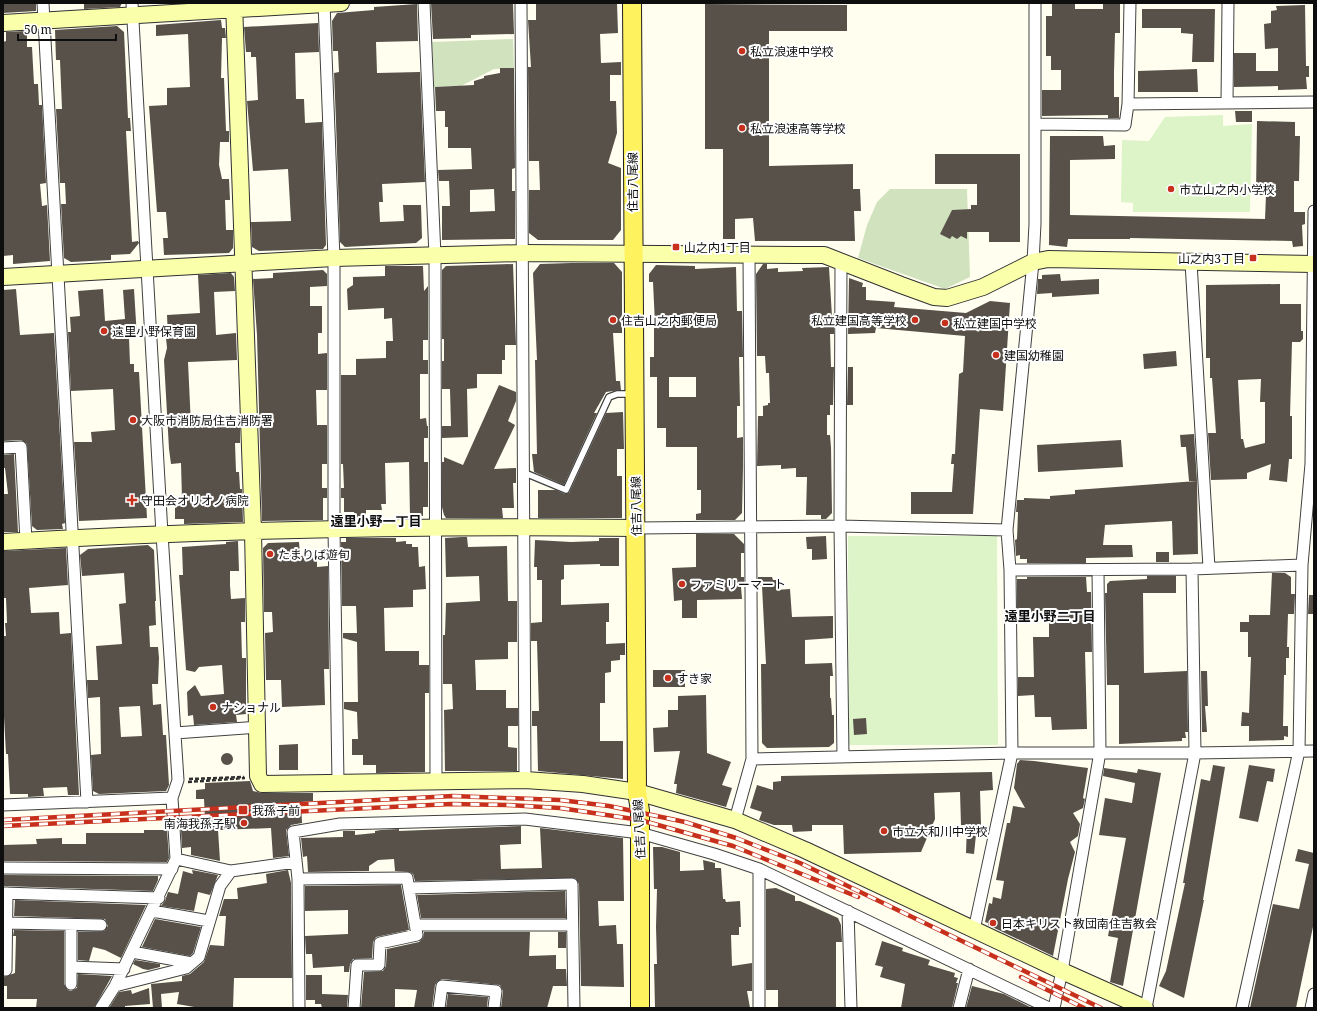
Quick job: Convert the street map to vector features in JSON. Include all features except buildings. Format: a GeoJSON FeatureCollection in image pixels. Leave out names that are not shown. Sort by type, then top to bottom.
{"type":"FeatureCollection","features":[{"type":"Feature","properties":{"kind":"main road","name":"住吉八尾線"},"geometry":{"type":"LineString","coordinates":[[632,3],[632,253],[635,394],[637,792],[640,832],[640,1008]]}},
{"type":"Feature","properties":{"kind":"street"},"geometry":{"type":"LineString","coordinates":[[43,3],[74,538],[87,802]]}},
{"type":"Feature","properties":{"kind":"street"},"geometry":{"type":"LineString","coordinates":[[3,24],[44,21],[132,9],[340,3]]}},
{"type":"Feature","properties":{"kind":"street"},"geometry":{"type":"LineString","coordinates":[[424,3],[435,256],[434,527],[436,780]]}},
{"type":"Feature","properties":{"kind":"street"},"geometry":{"type":"LineString","coordinates":[[521,3],[525,473],[525,780]]}},
{"type":"Feature","properties":{"kind":"street"},"geometry":{"type":"LineString","coordinates":[[974,930],[1012,753],[1010,570],[1007,530],[1033,262],[1035,3]]}},
{"type":"Feature","properties":{"kind":"street"},"geometry":{"type":"LineString","coordinates":[[1035,124],[1125,125],[1128,104],[1130,3]]}},
{"type":"Feature","properties":{"kind":"street"},"geometry":{"type":"LineString","coordinates":[[1227,103],[1228,3]]}},
{"type":"Feature","properties":{"kind":"street"},"geometry":{"type":"LineString","coordinates":[[324,4],[334,258],[334,529],[338,782]]}},
{"type":"Feature","properties":{"kind":"street"},"geometry":{"type":"LineString","coordinates":[[234,7],[253,532],[258,727],[255,777],[262,784],[436,780],[525,780],[583,784],[637,792],[735,820],[805,850],[1062,971],[1146,1008],[1195,753],[1192,569]]}},
{"type":"Feature","properties":{"kind":"street"},"geometry":{"type":"LineString","coordinates":[[101,1008],[124,969],[174,864],[172,798],[182,777],[174,733],[132,9]]}},
{"type":"Feature","properties":{"kind":"street"},"geometry":{"type":"LineString","coordinates":[[1128,104],[1314,102]]}},
{"type":"Feature","properties":{"kind":"street"},"geometry":{"type":"LineString","coordinates":[[1242,1008],[1299,751],[1302,565],[1312,465],[1314,211]]}},
{"type":"Feature","properties":{"kind":"street"},"geometry":{"type":"LineString","coordinates":[[3,277],[334,258],[523,253],[824,255],[908,288],[934,297],[947,298],[983,287],[1033,262],[1048,259],[1313,264]]}},
{"type":"Feature","properties":{"kind":"street"},"geometry":{"type":"LineString","coordinates":[[735,820],[752,758],[749,254]]}},
{"type":"Feature","properties":{"kind":"street"},"geometry":{"type":"LineString","coordinates":[[841,262],[840,526],[843,756]]}},
{"type":"Feature","properties":{"kind":"street"},"geometry":{"type":"LineString","coordinates":[[1191,262],[1209,568]]}},
{"type":"Feature","properties":{"kind":"street"},"geometry":{"type":"LineString","coordinates":[[3,448],[21,447],[26,541]]}},
{"type":"Feature","properties":{"kind":"street"},"geometry":{"type":"LineString","coordinates":[[3,542],[162,534],[434,527],[636,528],[840,526],[1007,530]]}},
{"type":"Feature","properties":{"kind":"street"},"geometry":{"type":"LineString","coordinates":[[1010,570],[1192,569],[1302,565]]}},
{"type":"Feature","properties":{"kind":"street"},"geometry":{"type":"LineString","coordinates":[[1054,1008],[1062,971],[1100,752],[1098,570]]}},
{"type":"Feature","properties":{"kind":"street"},"geometry":{"type":"LineString","coordinates":[[174,733],[258,727]]}},
{"type":"Feature","properties":{"kind":"street"},"geometry":{"type":"LineString","coordinates":[[752,758],[1012,753],[1195,753],[1314,751]]}},
{"type":"Feature","properties":{"kind":"street"},"geometry":{"type":"LineString","coordinates":[[3,805],[172,798]]}},
{"type":"Feature","properties":{"kind":"street"},"geometry":{"type":"LineString","coordinates":[[299,1008],[298,879],[293,832],[340,824],[525,819],[640,832],[759,869],[848,910],[1050,1008]]}},
{"type":"Feature","properties":{"kind":"street"},"geometry":{"type":"LineString","coordinates":[[3,868],[174,864],[231,871],[296,862]]}},
{"type":"Feature","properties":{"kind":"street"},"geometry":{"type":"LineString","coordinates":[[759,869],[759,1008]]}},
{"type":"Feature","properties":{"kind":"street"},"geometry":{"type":"LineString","coordinates":[[115,986],[186,968],[199,957],[220,886],[231,871]]}},
{"type":"Feature","properties":{"kind":"street"},"geometry":{"type":"LineString","coordinates":[[298,879],[407,878],[417,935],[380,943],[379,965],[357,965],[354,1008]]}},
{"type":"Feature","properties":{"kind":"street"},"geometry":{"type":"LineString","coordinates":[[409,888],[572,884],[574,1008]]}},
{"type":"Feature","properties":{"kind":"street"},"geometry":{"type":"LineString","coordinates":[[3,970],[6,970],[5,893],[159,898]]}},
{"type":"Feature","properties":{"kind":"street"},"geometry":{"type":"LineString","coordinates":[[848,910],[851,1008]]}},
{"type":"Feature","properties":{"kind":"street"},"geometry":{"type":"LineString","coordinates":[[152,911],[209,922]]}},
{"type":"Feature","properties":{"kind":"street"},"geometry":{"type":"LineString","coordinates":[[6,923],[101,925]]}},
{"type":"Feature","properties":{"kind":"street"},"geometry":{"type":"LineString","coordinates":[[71,925],[71,984]]}},
{"type":"Feature","properties":{"kind":"street"},"geometry":{"type":"LineString","coordinates":[[415,925],[572,925]]}},
{"type":"Feature","properties":{"kind":"street"},"geometry":{"type":"LineString","coordinates":[[132,952],[192,963]]}},
{"type":"Feature","properties":{"kind":"street"},"geometry":{"type":"LineString","coordinates":[[71,967],[124,969]]}},
{"type":"Feature","properties":{"kind":"street"},"geometry":{"type":"LineString","coordinates":[[959,1008],[969,969]]}},
{"type":"Feature","properties":{"kind":"street"},"geometry":{"type":"LineString","coordinates":[[440,1008],[442,986],[496,991],[494,1008]]}},
{"type":"Feature","properties":{"kind":"street"},"geometry":{"type":"LineString","coordinates":[[1311,1008],[1314,994]]}},
{"type":"Feature","properties":{"kind":"lane"},"geometry":{"type":"LineString","coordinates":[[525,473],[566,490],[609,397],[617,394],[635,394]]}},
{"type":"Feature","properties":{"kind":"path"},"geometry":{"type":"LineString","coordinates":[[182,777],[255,777]]}},
{"type":"Feature","properties":{"kind":"path"},"geometry":{"type":"LineString","coordinates":[[182,777],[186,782],[255,777]]}},
{"type":"Feature","properties":{"kind":"green space"},"geometry":{"type":"Polygon","coordinates":[[[513,39],[514,68],[494,69],[461,86],[434,87],[432,42],[513,39]]]}},
{"type":"Feature","properties":{"kind":"green space"},"geometry":{"type":"Polygon","coordinates":[[[1223,115],[1223,126],[1252,124],[1250,212],[1133,212],[1133,203],[1121,202],[1122,140],[1149,141],[1165,117],[1223,115]]]}},
{"type":"Feature","properties":{"kind":"green space"},"geometry":{"type":"Polygon","coordinates":[[[890,189],[967,189],[970,277],[945,289],[858,258],[867,225],[877,202],[890,189]]]}},
{"type":"Feature","properties":{"kind":"green space"},"geometry":{"type":"Polygon","coordinates":[[[848,536],[997,536],[998,745],[849,745],[848,536]]]}},
{"type":"Feature","properties":{"kind":"railway"},"geometry":{"type":"LineString","coordinates":[[3,820],[453,796],[560,800],[609,806],[685,822],[736,838],[800,863],[1101,1008]]}},
{"type":"Feature","properties":{"kind":"railway"},"geometry":{"type":"LineString","coordinates":[[3,826],[451,804],[560,808],[640,820],[733,846],[858,897]]}},
{"type":"Feature","properties":{"kind":"railway"},"geometry":{"type":"LineString","coordinates":[[1021,977],[1084,1008]]}},
{"type":"Feature","properties":{"kind":"place","name":"私立浪速中学校"},"geometry":{"type":"Point","coordinates":[742,51]}},
{"type":"Feature","properties":{"kind":"place","name":"私立浪速高等学校"},"geometry":{"type":"Point","coordinates":[742,128]}},
{"type":"Feature","properties":{"kind":"place","name":"市立山之内小学校"},"geometry":{"type":"Point","coordinates":[1171,189]}},
{"type":"Feature","properties":{"kind":"place","name":"山之内1丁目"},"geometry":{"type":"Point","coordinates":[676,247]}},
{"type":"Feature","properties":{"kind":"place","name":"山之内3丁目"},"geometry":{"type":"Point","coordinates":[1253,258]}},
{"type":"Feature","properties":{"kind":"place","name":"住吉山之内郵便局"},"geometry":{"type":"Point","coordinates":[613,320]}},
{"type":"Feature","properties":{"kind":"place","name":"私立建国高等学校"},"geometry":{"type":"Point","coordinates":[915,320]}},
{"type":"Feature","properties":{"kind":"place","name":"私立建国中学校"},"geometry":{"type":"Point","coordinates":[945,323]}},
{"type":"Feature","properties":{"kind":"place","name":"遠里小野保育園"},"geometry":{"type":"Point","coordinates":[104,331]}},
{"type":"Feature","properties":{"kind":"place","name":"建国幼稚園"},"geometry":{"type":"Point","coordinates":[996,355]}},
{"type":"Feature","properties":{"kind":"place","name":"大阪市消防局住吉消防署"},"geometry":{"type":"Point","coordinates":[133,420]}},
{"type":"Feature","properties":{"kind":"place","name":"守田会オリオノ病院"},"geometry":{"type":"Point","coordinates":[132,500]}},
{"type":"Feature","properties":{"kind":"place","name":"たまりば遊旬"},"geometry":{"type":"Point","coordinates":[270,554]}},
{"type":"Feature","properties":{"kind":"place","name":"ファミリーマート"},"geometry":{"type":"Point","coordinates":[682,584]}},
{"type":"Feature","properties":{"kind":"place","name":"すき家"},"geometry":{"type":"Point","coordinates":[668,678]}},
{"type":"Feature","properties":{"kind":"place","name":"ナショナル"},"geometry":{"type":"Point","coordinates":[213,707]}},
{"type":"Feature","properties":{"kind":"place","name":"我孫子前"},"geometry":{"type":"Point","coordinates":[243,810]}},
{"type":"Feature","properties":{"kind":"place","name":"南海我孫子駅"},"geometry":{"type":"Point","coordinates":[244,823]}},
{"type":"Feature","properties":{"kind":"place","name":"市立大和川中学校"},"geometry":{"type":"Point","coordinates":[884,831]}},
{"type":"Feature","properties":{"kind":"place","name":"日本キリスト教団南住吉教会"},"geometry":{"type":"Point","coordinates":[993,923]}},
{"type":"Feature","properties":{"kind":"district","name":"遠里小野一丁目"},"geometry":{"type":"Point","coordinates":[376,521]}},
{"type":"Feature","properties":{"kind":"district","name":"遠里小野二丁目"},"geometry":{"type":"Point","coordinates":[1050,616]}}]}
